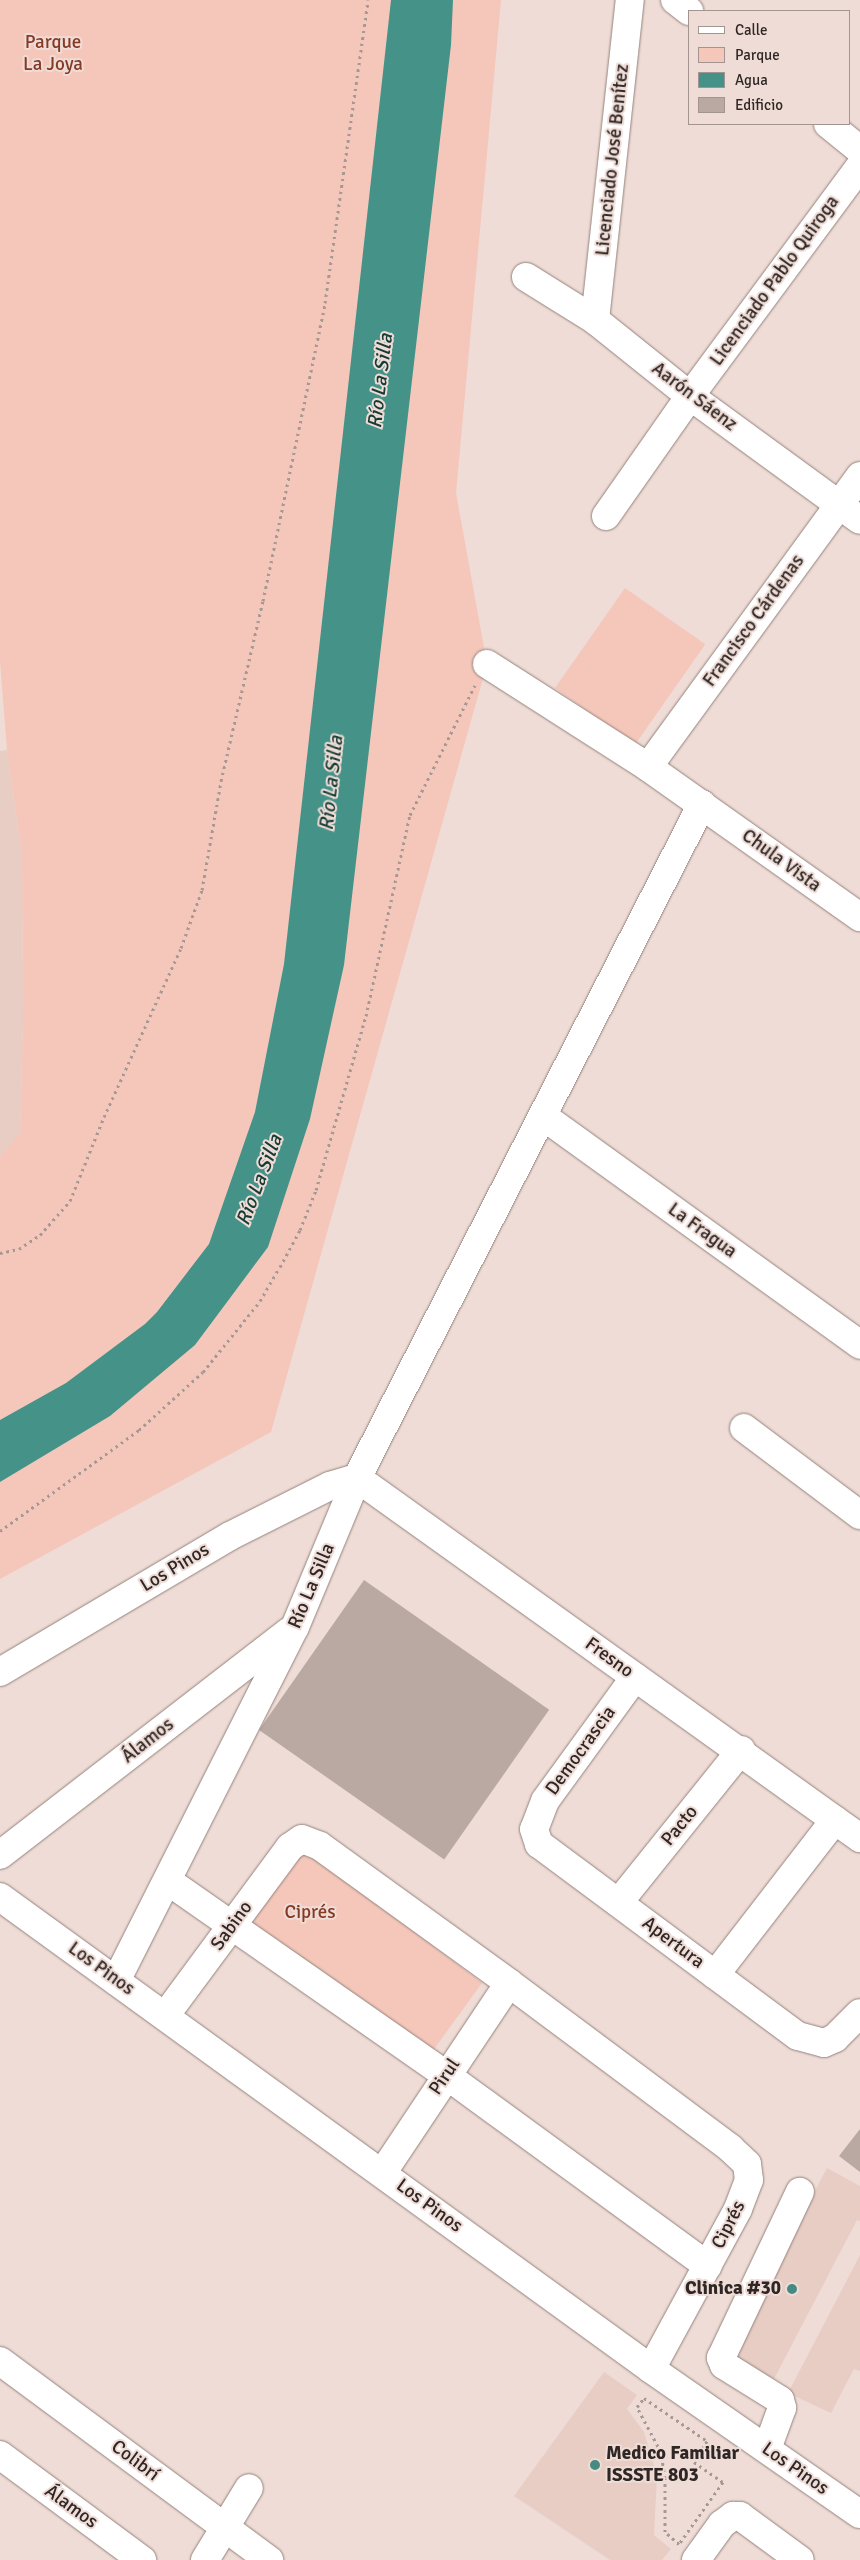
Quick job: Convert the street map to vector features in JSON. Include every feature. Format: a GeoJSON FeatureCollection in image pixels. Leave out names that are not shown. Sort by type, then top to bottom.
{"type":"FeatureCollection","features":[{"type":"Feature","properties":{"kind":"street","name":"Licenciado José Benítez"},"geometry":{"type":"LineString","coordinates":[[595,320],[630,0]]}},
{"type":"Feature","properties":{"kind":"street"},"geometry":{"type":"LineString","coordinates":[[675,0],[688,10]]}},
{"type":"Feature","properties":{"kind":"street"},"geometry":{"type":"LineString","coordinates":[[829,125],[860,150]]}},
{"type":"Feature","properties":{"kind":"street","name":"Licenciado Pablo Quiroga"},"geometry":{"type":"LineString","coordinates":[[606,516],[690,396],[860,166]]}},
{"type":"Feature","properties":{"kind":"street","name":"Aarón Sáenz"},"geometry":{"type":"LineString","coordinates":[[526,277],[595,320],[690,396],[849,512]]}},
{"type":"Feature","properties":{"kind":"street","name":"Francisco Cárdenas"},"geometry":{"type":"LineString","coordinates":[[648,767],[849,512],[860,476]]}},
{"type":"Feature","properties":{"kind":"street"},"geometry":{"type":"LineString","coordinates":[[487,664],[648,767],[702,804]]}},
{"type":"Feature","properties":{"kind":"street","name":"Chula Vista"},"geometry":{"type":"LineString","coordinates":[[702,804],[859,914]]}},
{"type":"Feature","properties":{"kind":"street","name":"Río La Silla"},"geometry":{"type":"LineString","coordinates":[[116,1981],[295,1627],[357,1478],[544,1116],[702,804]]}},
{"type":"Feature","properties":{"kind":"street","name":"La Fragua"},"geometry":{"type":"LineString","coordinates":[[544,1116],[860,1345]]}},
{"type":"Feature","properties":{"kind":"street"},"geometry":{"type":"LineString","coordinates":[[744,1428],[860,1515]]}},
{"type":"Feature","properties":{"kind":"street","name":"Los Pinos"},"geometry":{"type":"LineString","coordinates":[[0,1672],[230,1536],[330,1486],[357,1478]]}},
{"type":"Feature","properties":{"kind":"street","name":"Fresno"},"geometry":{"type":"LineString","coordinates":[[357,1478],[635,1677],[741,1750],[860,1838]]}},
{"type":"Feature","properties":{"kind":"street","name":"Álamos"},"geometry":{"type":"LineString","coordinates":[[0,1855],[295,1627]]}},
{"type":"Feature","properties":{"kind":"street","name":"Democrascia"},"geometry":{"type":"LineString","coordinates":[[534,1829],[545,1801],[635,1677]]}},
{"type":"Feature","properties":{"kind":"street","name":"Pacto"},"geometry":{"type":"LineString","coordinates":[[619,1902],[741,1750]]}},
{"type":"Feature","properties":{"kind":"street"},"geometry":{"type":"LineString","coordinates":[[715,1975],[835,1820]]}},
{"type":"Feature","properties":{"kind":"street","name":"Apertura"},"geometry":{"type":"LineString","coordinates":[[534,1829],[539,1844],[785,2028],[804,2038],[824,2043],[835,2038],[860,2013]]}},
{"type":"Feature","properties":{"kind":"street","name":"Ciprés"},"geometry":{"type":"LineString","coordinates":[[168,1881],[446,2075],[708,2266],[746,2192],[749,2180],[747,2164],[730,2148],[508,1983],[320,1846],[302,1839]]}},
{"type":"Feature","properties":{"kind":"street","name":"Sabino"},"geometry":{"type":"LineString","coordinates":[[165,2016],[290,1847],[302,1839]]}},
{"type":"Feature","properties":{"kind":"street","name":"Los Pinos"},"geometry":{"type":"LineString","coordinates":[[0,1896],[651,2369],[860,2514]]}},
{"type":"Feature","properties":{"kind":"street","name":"Pirul"},"geometry":{"type":"LineString","coordinates":[[382,2172],[508,1983]]}},
{"type":"Feature","properties":{"kind":"street"},"geometry":{"type":"LineString","coordinates":[[767,2450],[782,2408],[780,2400],[724,2365],[721,2358],[800,2192]]}},
{"type":"Feature","properties":{"kind":"street"},"geometry":{"type":"LineString","coordinates":[[651,2369],[708,2266]]}},
{"type":"Feature","properties":{"kind":"street","name":"Colibrí"},"geometry":{"type":"LineString","coordinates":[[0,2361],[269,2560]]}},
{"type":"Feature","properties":{"kind":"street","name":"Álamos"},"geometry":{"type":"LineString","coordinates":[[0,2455],[142,2560]]}},
{"type":"Feature","properties":{"kind":"street"},"geometry":{"type":"LineString","coordinates":[[205,2560],[250,2488]]}},
{"type":"Feature","properties":{"kind":"street"},"geometry":{"type":"LineString","coordinates":[[696,2560],[722,2524],[733,2516],[740,2516],[800,2560]]}},
{"type":"Feature","properties":{"kind":"path"},"geometry":{"type":"LineString","coordinates":[[0,1253],[19,1249],[40,1235],[70,1201],[104,1117],[181,948],[202,890],[210,856],[221,781],[263,601],[326,302],[368,0]]}},
{"type":"Feature","properties":{"kind":"path"},"geometry":{"type":"LineString","coordinates":[[0,1531],[139,1430],[203,1372],[260,1301],[280,1267],[300,1230],[316,1190],[366,1016],[410,815],[456,718],[487,664]]}},
{"type":"Feature","properties":{"kind":"path"},"geometry":{"type":"LineString","coordinates":[[644,2398],[707,2442],[694,2462],[723,2482],[679,2544],[664,2532],[665,2478],[662,2452],[637,2407],[644,2398]]}},
{"type":"Feature","properties":{"kind":"shaded area"},"geometry":{"type":"Polygon","coordinates":[[[7,750],[22,857],[23,1021],[20,1135],[0,1156],[0,751],[7,750]]]}},
{"type":"Feature","properties":{"kind":"shaded area","name":"Clinica #30"},"geometry":{"type":"Polygon","coordinates":[[[827,2168],[860,2186],[860,2221],[857,2220],[774,2379],[727,2356],[827,2168]]]}},
{"type":"Feature","properties":{"kind":"shaded area","name":"Clinica #30"},"geometry":{"type":"Polygon","coordinates":[[[860,2255],[860,2371],[854,2369],[831,2413],[788,2393],[860,2255]]]}},
{"type":"Feature","properties":{"kind":"shaded area","name":"Medico Familiar ISSSTE 803"},"geometry":{"type":"Polygon","coordinates":[[[604,2372],[637,2395],[627,2409],[644,2432],[657,2476],[654,2535],[671,2549],[662,2560],[610,2560],[514,2496],[604,2372]]]}},
{"type":"Feature","properties":{"kind":"green space","name":"Parque La Joya"},"geometry":{"type":"Polygon","coordinates":[[[0,0],[501,0],[456,493],[487,664],[271,1432],[0,1579],[0,1156],[20,1134],[23,1021],[22,857],[7,750],[0,661],[0,0]]]}},
{"type":"Feature","properties":{"kind":"green space"},"geometry":{"type":"Polygon","coordinates":[[[625,588],[705,644],[635,744],[555,688],[625,588]]]}},
{"type":"Feature","properties":{"kind":"green space","name":"Ciprés"},"geometry":{"type":"Polygon","coordinates":[[[297,1843],[482,1983],[432,2052],[241,1925],[297,1843]]]}},
{"type":"Feature","properties":{"kind":"water"},"geometry":{"type":"Polygon","coordinates":[[[391,0],[453,0],[451,45],[344,965],[310,1119],[268,1247],[195,1345],[110,1416],[0,1482],[0,1420],[66,1383],[145,1324],[157,1312],[209,1244],[255,1112],[284,964],[391,0]]]}},
{"type":"Feature","properties":{"kind":"building"},"geometry":{"type":"Polygon","coordinates":[[[364,1580],[549,1710],[444,1860],[259,1730],[364,1580]]]}},
{"type":"Feature","properties":{"kind":"building"},"geometry":{"type":"Polygon","coordinates":[[[860,2129],[860,2172],[839,2156],[860,2129]]]}},
{"type":"Feature","properties":{"kind":"place","name":"Clinica #30"},"geometry":{"type":"Point","coordinates":[792,2289]}},
{"type":"Feature","properties":{"kind":"place","name":"Medico Familiar ISSSTE 803"},"geometry":{"type":"Point","coordinates":[595,2465]}}]}
